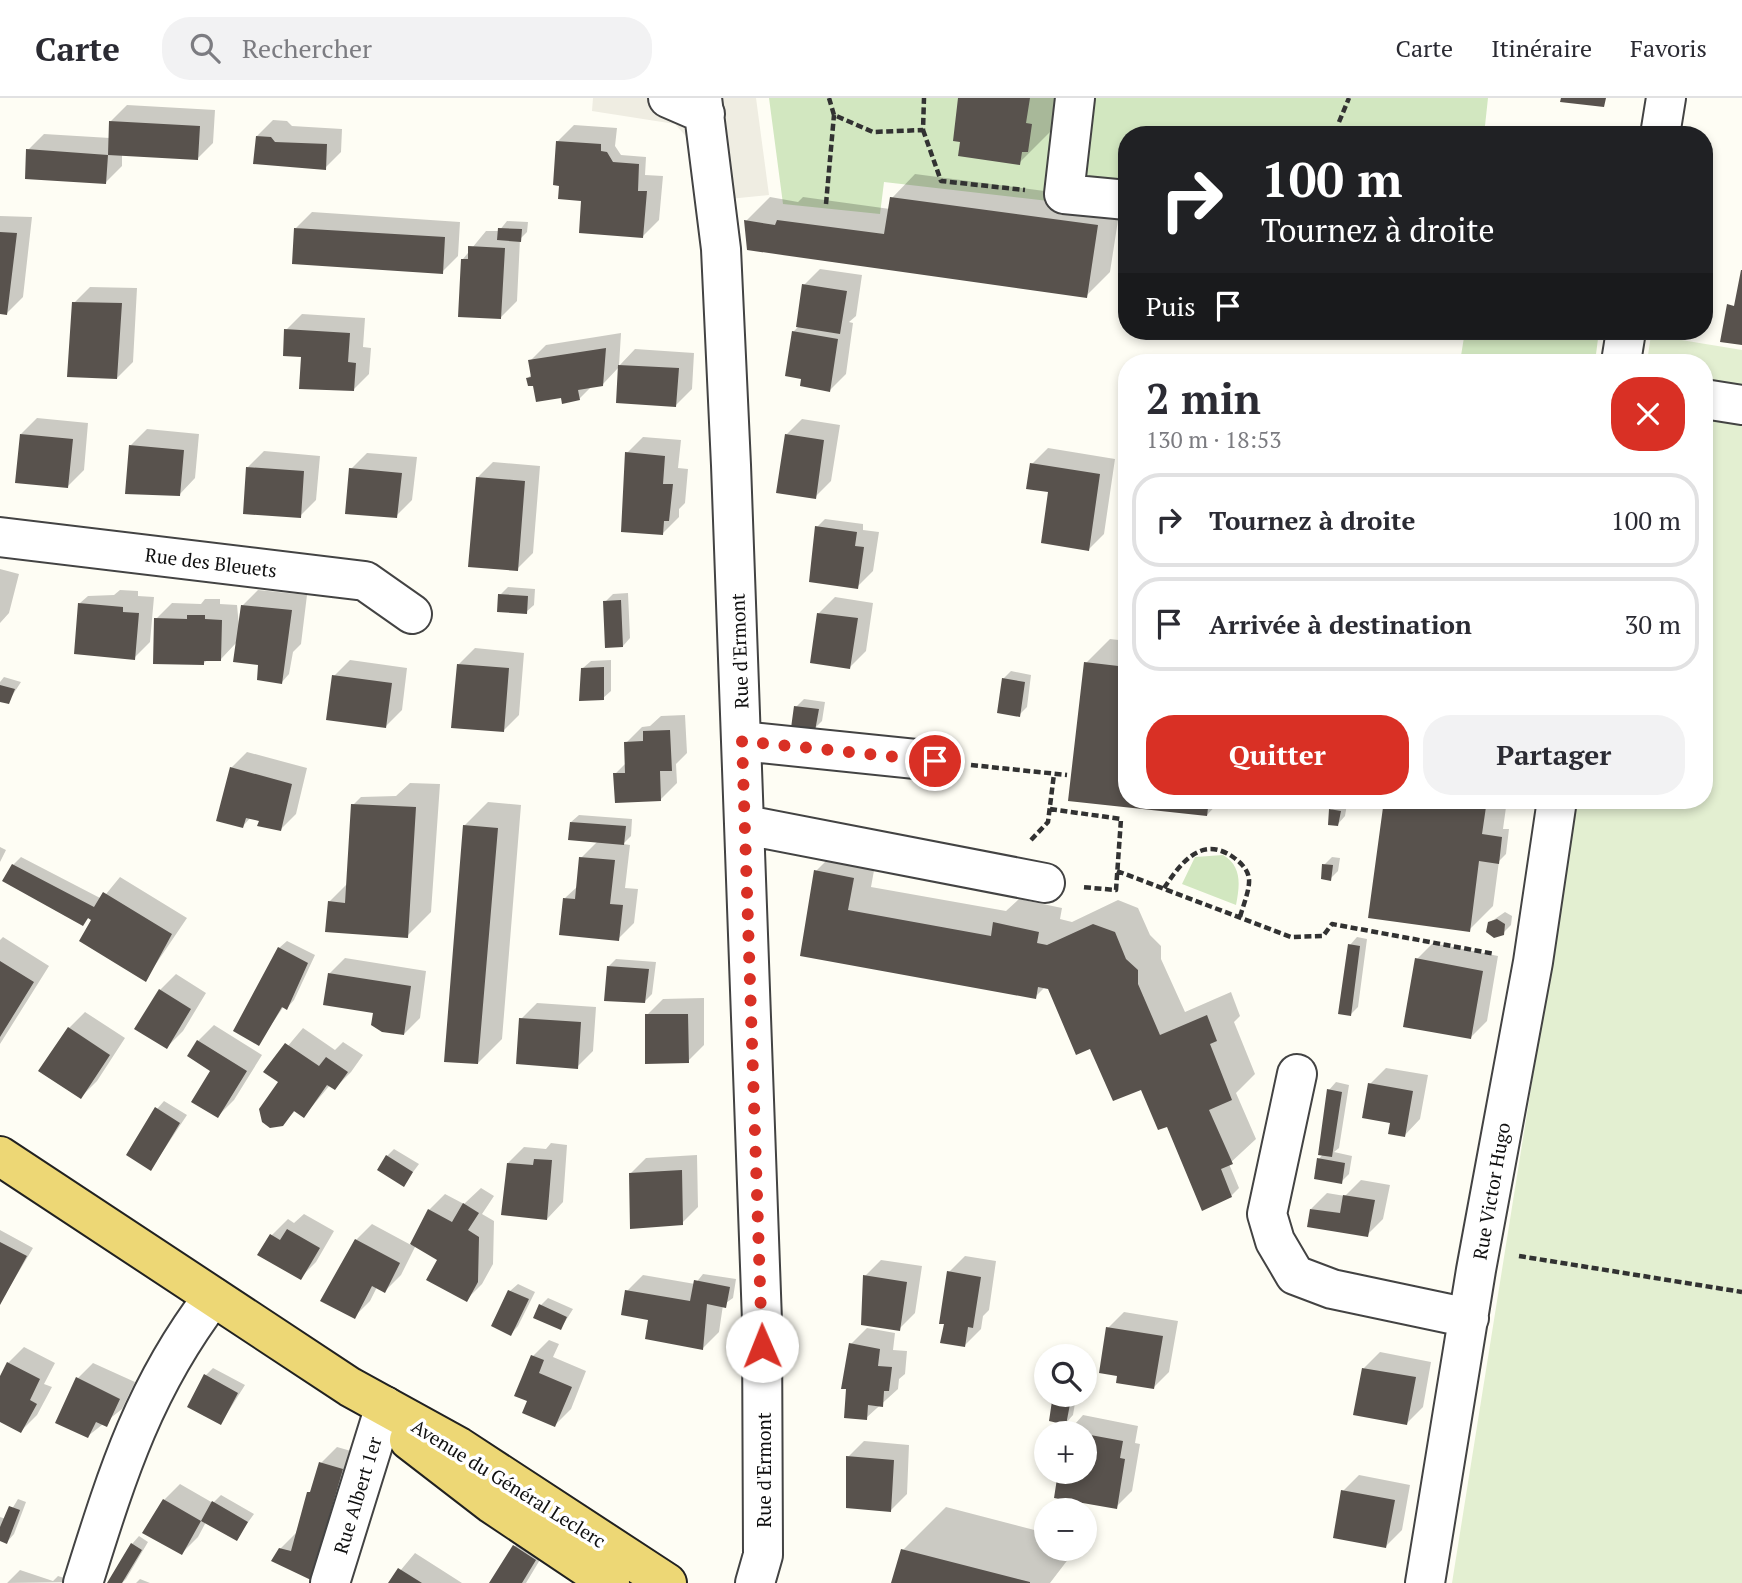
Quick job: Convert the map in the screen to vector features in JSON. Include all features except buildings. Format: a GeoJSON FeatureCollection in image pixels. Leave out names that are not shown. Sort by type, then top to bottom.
{"type":"FeatureCollection","features":[{"type":"Feature","properties":{"kind":"main road","name":"Avenue du Général Leclerc"},"geometry":{"type":"LineString","coordinates":[[0,1156],[384,1411],[459,1447],[667,1583]]}},
{"type":"Feature","properties":{"kind":"main road","name":"Avenue du Général Leclerc"},"geometry":{"type":"LineString","coordinates":[[384,1411],[432,1460],[610,1583]]}},
{"type":"Feature","properties":{"kind":"street"},"geometry":{"type":"LineString","coordinates":[[667,98],[703,106]]}},
{"type":"Feature","properties":{"kind":"street"},"geometry":{"type":"LineString","coordinates":[[1074,98],[1064,194],[1118,199]]}},
{"type":"Feature","properties":{"kind":"street"},"geometry":{"type":"LineString","coordinates":[[1661,126],[1666,98]]}},
{"type":"Feature","properties":{"kind":"street","name":"Rue d'Ermont"},"geometry":{"type":"LineString","coordinates":[[703,106],[723,291],[746,825],[762,1334],[763,1555],[755,1583]]}},
{"type":"Feature","properties":{"kind":"street"},"geometry":{"type":"LineString","coordinates":[[1713,400],[1742,405]]}},
{"type":"Feature","properties":{"kind":"street","name":"Rue des Bleuets"},"geometry":{"type":"LineString","coordinates":[[0,537],[365,580],[412,614]]}},
{"type":"Feature","properties":{"kind":"street"},"geometry":{"type":"LineString","coordinates":[[742,741],[935,761]]}},
{"type":"Feature","properties":{"kind":"street","name":"Rue Victor Hugo"},"geometry":{"type":"LineString","coordinates":[[1425,1583],[1480,1250],[1533,962],[1556,809]]}},
{"type":"Feature","properties":{"kind":"street"},"geometry":{"type":"LineString","coordinates":[[746,825],[1045,883]]}},
{"type":"Feature","properties":{"kind":"street"},"geometry":{"type":"LineString","coordinates":[[1297,1074],[1267,1214],[1275,1241],[1295,1275],[1332,1289],[1469,1318]]}},
{"type":"Feature","properties":{"kind":"street"},"geometry":{"type":"LineString","coordinates":[[83,1583],[116,1476],[142,1412],[180,1340],[213,1297]]}},
{"type":"Feature","properties":{"kind":"street","name":"Rue Albert 1er"},"geometry":{"type":"LineString","coordinates":[[330,1583],[384,1411]]}},
{"type":"Feature","properties":{"kind":"path"},"geometry":{"type":"LineString","coordinates":[[826,204],[834,115],[829,98]]}},
{"type":"Feature","properties":{"kind":"path"},"geometry":{"type":"LineString","coordinates":[[924,98],[923,130],[941,181],[1064,194]]}},
{"type":"Feature","properties":{"kind":"path"},"geometry":{"type":"LineString","coordinates":[[1339,122],[1349,98]]}},
{"type":"Feature","properties":{"kind":"path"},"geometry":{"type":"LineString","coordinates":[[834,115],[873,132],[923,130]]}},
{"type":"Feature","properties":{"kind":"path"},"geometry":{"type":"LineString","coordinates":[[935,761],[1067,775]]}},
{"type":"Feature","properties":{"kind":"path"},"geometry":{"type":"LineString","coordinates":[[1045,883],[1116,890],[1121,819],[1050,809]]}},
{"type":"Feature","properties":{"kind":"path"},"geometry":{"type":"LineString","coordinates":[[1164,888],[1185,858],[1201,849],[1222,849],[1242,863],[1249,878],[1240,917]]}},
{"type":"Feature","properties":{"kind":"path"},"geometry":{"type":"LineString","coordinates":[[1117,871],[1291,937],[1323,936],[1332,924],[1533,962]]}},
{"type":"Feature","properties":{"kind":"path"},"geometry":{"type":"LineString","coordinates":[[1480,1250],[1742,1292]]}},
{"type":"Feature","properties":{"kind":"green space"},"geometry":{"type":"Polygon","coordinates":[[[769,98],[1488,98],[1485,126],[1118,126],[1118,209],[884,182],[880,214],[783,204],[769,98]]]}},
{"type":"Feature","properties":{"kind":"green space"},"geometry":{"type":"Polygon","coordinates":[[[1464,340],[1598,340],[1596,354],[1461,354],[1464,340]]]}},
{"type":"Feature","properties":{"kind":"green space"},"geometry":{"type":"Polygon","coordinates":[[[1650,340],[1681,340],[1742,350],[1742,1583],[1452,1583],[1576,809],[1713,809],[1713,354],[1648,354],[1650,340]]]}},
{"type":"Feature","properties":{"kind":"green space"},"geometry":{"type":"Polygon","coordinates":[[[1223,855],[1237,870],[1239,883],[1236,905],[1182,884],[1195,857],[1223,855]]]}},
{"type":"Feature","properties":{"kind":"shaded area"},"geometry":{"type":"Polygon","coordinates":[[[593,98],[756,98],[769,195],[699,202],[691,142],[675,124],[592,111],[593,98]]]}},
{"type":"Feature","properties":{"kind":"route"},"geometry":{"type":"LineString","coordinates":[[762,1346],[742,741],[935,761]]}}]}
